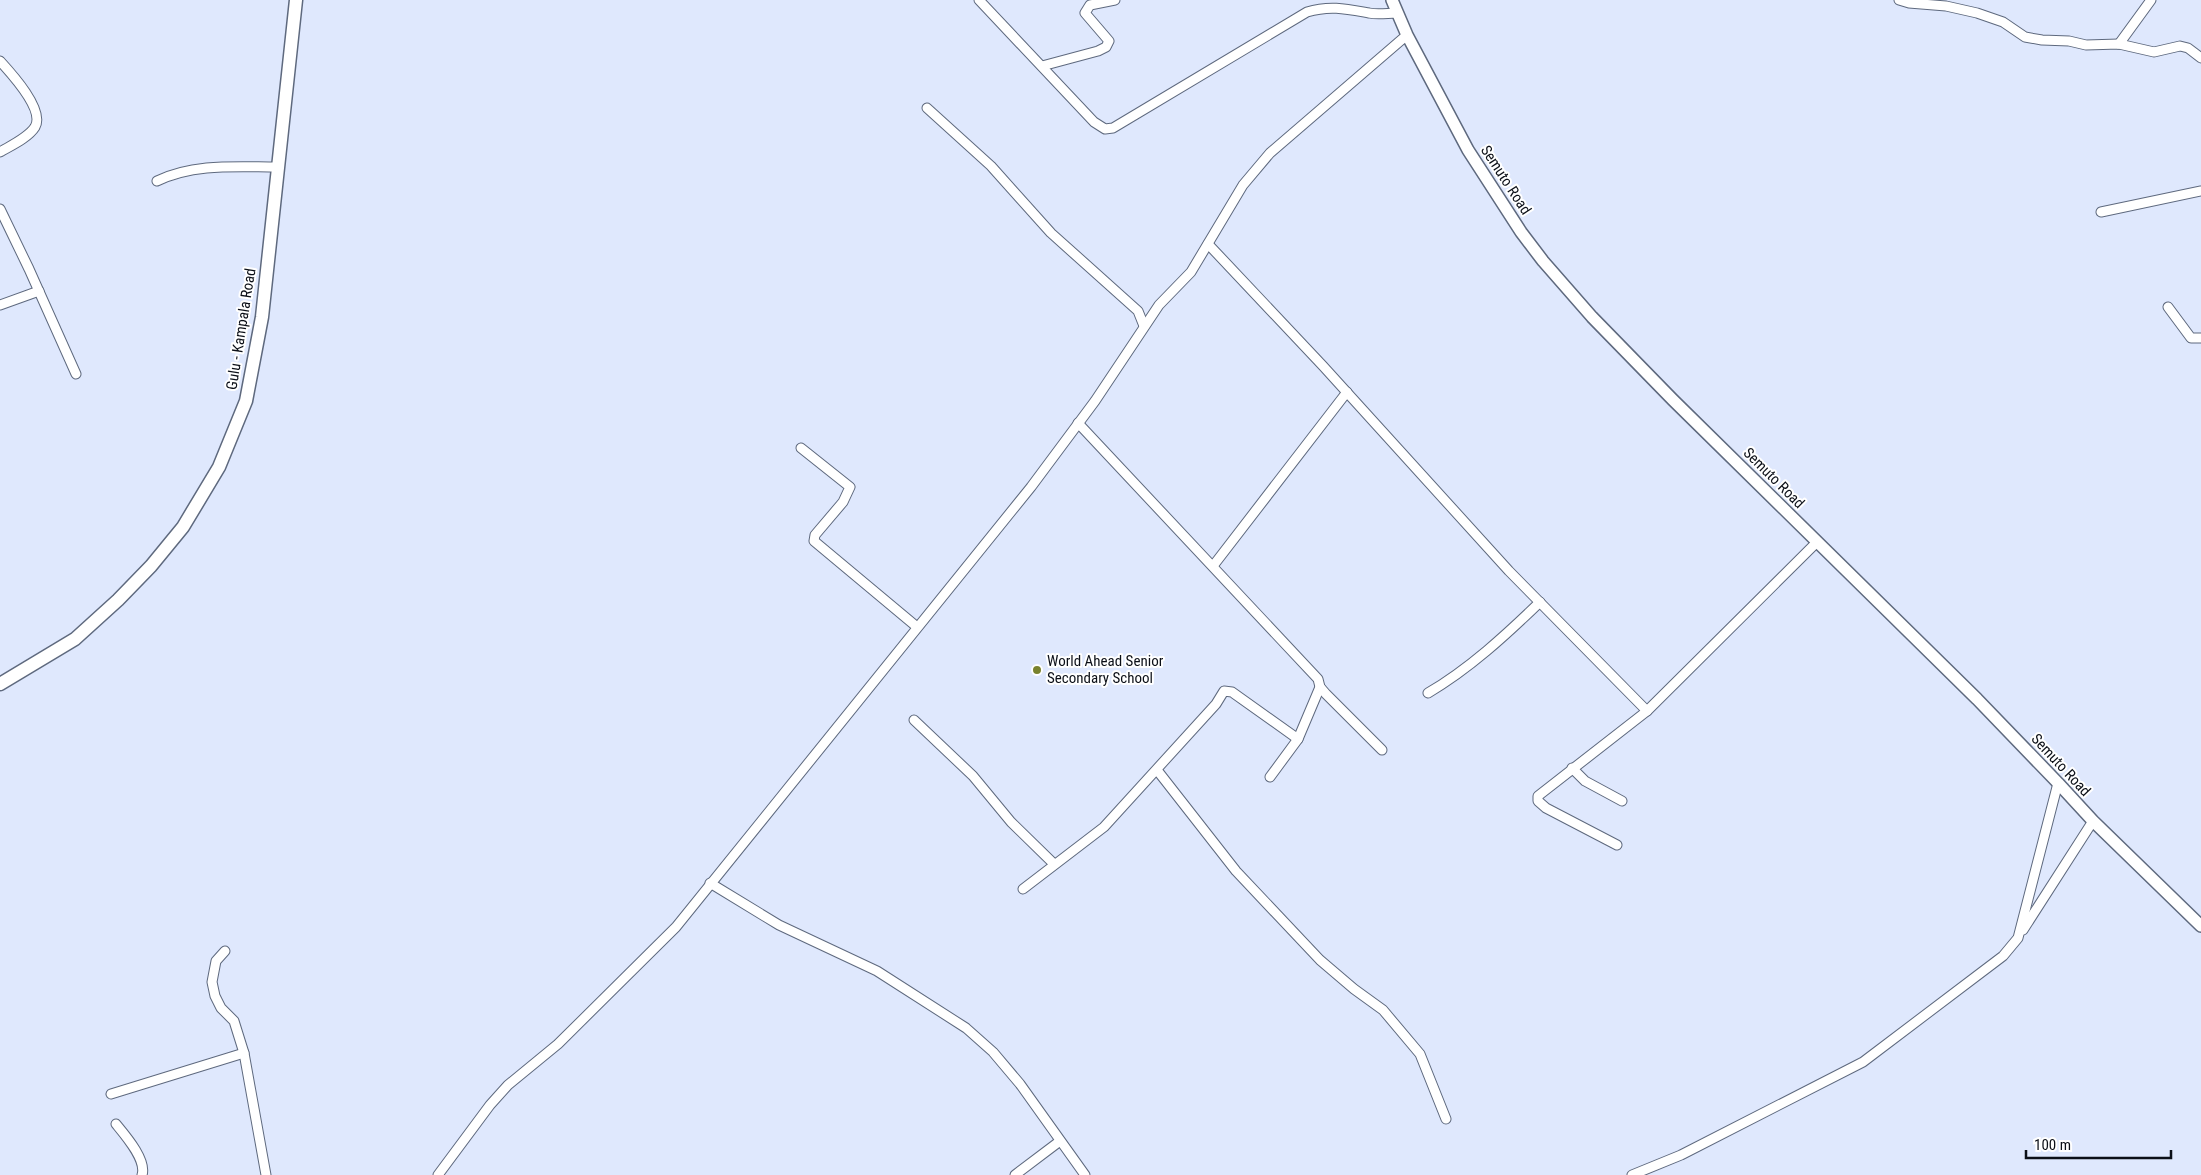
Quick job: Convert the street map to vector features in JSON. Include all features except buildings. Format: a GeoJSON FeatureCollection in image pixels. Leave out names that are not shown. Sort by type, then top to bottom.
{"type":"FeatureCollection","features":[{"type":"Feature","properties":{"kind":"main road","name":"Gulu - Kampala Road"},"geometry":{"type":"LineString","coordinates":[[0,684],[74,639],[118,600],[151,566],[183,528],[210,486],[246,401],[262,317],[296,0]]}},
{"type":"Feature","properties":{"kind":"main road","name":"Semuto Road"},"geometry":{"type":"LineString","coordinates":[[1392,0],[1407,35],[1468,150],[1521,232],[1592,316],[1673,400],[1970,692],[2093,821],[2201,926]]}},
{"type":"Feature","properties":{"kind":"street"},"geometry":{"type":"LineString","coordinates":[[979,0],[1099,126],[1113,128],[1307,12],[1319,8],[1343,7],[1370,13],[1397,13]]}},
{"type":"Feature","properties":{"kind":"street"},"geometry":{"type":"LineString","coordinates":[[1042,66],[1098,51],[1106,47],[1109,41],[1089,20],[1085,10],[1090,5],[1115,0]]}},
{"type":"Feature","properties":{"kind":"street"},"geometry":{"type":"LineString","coordinates":[[1899,0],[1908,3],[1946,6],[1976,13],[2003,22],[2025,36],[2042,40],[2069,41],[2086,45],[2119,44],[2154,52],[2180,46],[2188,48],[2201,58]]}},
{"type":"Feature","properties":{"kind":"street"},"geometry":{"type":"LineString","coordinates":[[2119,44],[2150,0]]}},
{"type":"Feature","properties":{"kind":"street"},"geometry":{"type":"LineString","coordinates":[[438,1175],[490,1105],[508,1085],[558,1044],[676,927],[1031,487],[1078,424],[1144,326],[1169,293],[1191,272],[1243,185],[1270,153],[1407,35]]}},
{"type":"Feature","properties":{"kind":"street"},"geometry":{"type":"LineString","coordinates":[[0,61],[21,84],[37,114],[36,126],[28,134],[0,152]]}},
{"type":"Feature","properties":{"kind":"street"},"geometry":{"type":"LineString","coordinates":[[927,108],[952,133],[991,166],[1051,232],[1138,311],[1144,326]]}},
{"type":"Feature","properties":{"kind":"street"},"geometry":{"type":"LineString","coordinates":[[157,181],[165,177],[207,167],[277,167]]}},
{"type":"Feature","properties":{"kind":"street"},"geometry":{"type":"LineString","coordinates":[[2101,212],[2201,191]]}},
{"type":"Feature","properties":{"kind":"street"},"geometry":{"type":"LineString","coordinates":[[0,209],[76,374]]}},
{"type":"Feature","properties":{"kind":"street"},"geometry":{"type":"LineString","coordinates":[[1208,244],[1540,602],[1647,711]]}},
{"type":"Feature","properties":{"kind":"street"},"geometry":{"type":"LineString","coordinates":[[0,305],[39,291]]}},
{"type":"Feature","properties":{"kind":"street"},"geometry":{"type":"LineString","coordinates":[[2168,307],[2191,338],[2201,338]]}},
{"type":"Feature","properties":{"kind":"street"},"geometry":{"type":"LineString","coordinates":[[1214,566],[1347,392]]}},
{"type":"Feature","properties":{"kind":"street"},"geometry":{"type":"LineString","coordinates":[[1078,424],[1214,566],[1318,679],[1320,687],[1382,750]]}},
{"type":"Feature","properties":{"kind":"street"},"geometry":{"type":"LineString","coordinates":[[801,448],[850,487],[842,502],[815,535],[814,541],[917,627]]}},
{"type":"Feature","properties":{"kind":"street"},"geometry":{"type":"LineString","coordinates":[[1617,845],[1546,808],[1538,802],[1538,796],[1542,790],[1647,711],[1817,542]]}},
{"type":"Feature","properties":{"kind":"street"},"geometry":{"type":"LineString","coordinates":[[1428,693],[1445,684],[1506,634],[1540,602]]}},
{"type":"Feature","properties":{"kind":"street"},"geometry":{"type":"LineString","coordinates":[[1270,777],[1298,739],[1320,687]]}},
{"type":"Feature","properties":{"kind":"street"},"geometry":{"type":"LineString","coordinates":[[1023,889],[1104,827],[1216,704],[1224,691],[1232,692],[1298,739]]}},
{"type":"Feature","properties":{"kind":"street"},"geometry":{"type":"LineString","coordinates":[[914,720],[973,776],[1011,822],[1054,864]]}},
{"type":"Feature","properties":{"kind":"street"},"geometry":{"type":"LineString","coordinates":[[1572,768],[1585,781],[1622,801]]}},
{"type":"Feature","properties":{"kind":"street"},"geometry":{"type":"LineString","coordinates":[[1156,770],[1236,871],[1320,960],[1354,989],[1383,1010],[1420,1054],[1446,1119]]}},
{"type":"Feature","properties":{"kind":"street"},"geometry":{"type":"LineString","coordinates":[[2018,938],[2058,783]]}},
{"type":"Feature","properties":{"kind":"street"},"geometry":{"type":"LineString","coordinates":[[1632,1175],[1681,1155],[1863,1062],[2003,956],[2018,938],[2093,821]]}},
{"type":"Feature","properties":{"kind":"street"},"geometry":{"type":"LineString","coordinates":[[710,883],[779,925],[877,972],[966,1028],[992,1052],[1030,1096],[1085,1175]]}},
{"type":"Feature","properties":{"kind":"street"},"geometry":{"type":"LineString","coordinates":[[225,951],[216,961],[212,982],[215,996],[222,1008],[234,1021],[244,1053],[266,1175]]}},
{"type":"Feature","properties":{"kind":"street"},"geometry":{"type":"LineString","coordinates":[[111,1094],[244,1053]]}},
{"type":"Feature","properties":{"kind":"street"},"geometry":{"type":"LineString","coordinates":[[116,1124],[131,1141],[144,1170],[142,1175]]}},
{"type":"Feature","properties":{"kind":"street"},"geometry":{"type":"LineString","coordinates":[[1015,1175],[1060,1141]]}},
{"type":"Feature","properties":{"kind":"place","name":"World Ahead Senior Secondary School"},"geometry":{"type":"Point","coordinates":[1037,670]}}]}
